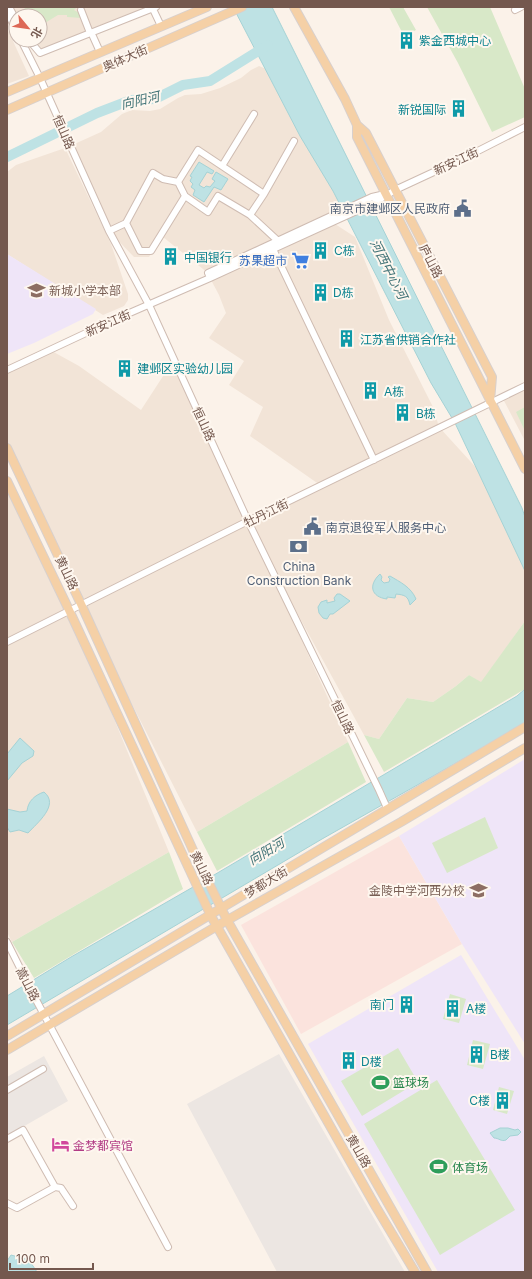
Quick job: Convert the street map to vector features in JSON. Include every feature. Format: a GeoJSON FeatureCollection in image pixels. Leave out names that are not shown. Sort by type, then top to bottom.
{"type":"FeatureCollection","features":[{"type":"Feature","properties":{"kind":"main road","name":"奥体大街"},"geometry":{"type":"LineString","coordinates":[[7,92],[207,7]]}},
{"type":"Feature","properties":{"kind":"main road","name":"庐山路"},"geometry":{"type":"LineString","coordinates":[[294,7],[357,125],[366,133],[492,378],[491,402]]}},
{"type":"Feature","properties":{"kind":"main road","name":"奥体大街"},"geometry":{"type":"LineString","coordinates":[[7,110],[238,9]]}},
{"type":"Feature","properties":{"kind":"main road","name":"庐山路"},"geometry":{"type":"LineString","coordinates":[[357,125],[357,137],[525,469]]}},
{"type":"Feature","properties":{"kind":"main road","name":"黄山路"},"geometry":{"type":"LineString","coordinates":[[7,448],[82,604],[227,920],[427,1272]]}},
{"type":"Feature","properties":{"kind":"main road","name":"黄山路"},"geometry":{"type":"LineString","coordinates":[[7,481],[69,610],[211,916],[376,1207],[415,1272]]}},
{"type":"Feature","properties":{"kind":"main road","name":"梦都大街"},"geometry":{"type":"LineString","coordinates":[[7,1036],[211,916],[387,808],[525,727]]}},
{"type":"Feature","properties":{"kind":"main road","name":"梦都大街"},"geometry":{"type":"LineString","coordinates":[[7,1050],[227,920],[401,822],[525,748]]}},
{"type":"Feature","properties":{"kind":"street"},"geometry":{"type":"LineString","coordinates":[[36,48],[40,53],[154,8],[161,26]]}},
{"type":"Feature","properties":{"kind":"street"},"geometry":{"type":"LineString","coordinates":[[81,10],[100,52]]}},
{"type":"Feature","properties":{"kind":"street","name":"恒山路"},"geometry":{"type":"LineString","coordinates":[[25,48],[109,231],[149,305],[248,522],[387,808]]}},
{"type":"Feature","properties":{"kind":"street"},"geometry":{"type":"LineString","coordinates":[[222,166],[254,114]]}},
{"type":"Feature","properties":{"kind":"street","name":"新安江街"},"geometry":{"type":"LineString","coordinates":[[7,370],[118,318],[273,249],[372,197],[386,194],[395,190],[466,157],[525,127]]}},
{"type":"Feature","properties":{"kind":"street"},"geometry":{"type":"LineString","coordinates":[[250,215],[264,194],[294,141]]}},
{"type":"Feature","properties":{"kind":"street"},"geometry":{"type":"LineString","coordinates":[[178,182],[198,150],[264,194]]}},
{"type":"Feature","properties":{"kind":"street"},"geometry":{"type":"LineString","coordinates":[[109,231],[126,223],[153,173],[163,179],[178,182]]}},
{"type":"Feature","properties":{"kind":"street"},"geometry":{"type":"LineString","coordinates":[[178,182],[185,196],[208,212],[218,196],[250,215],[277,240]]}},
{"type":"Feature","properties":{"kind":"street","name":"新安江街"},"geometry":{"type":"LineString","coordinates":[[210,278],[208,273],[277,240],[336,216],[374,203],[386,194]]}},
{"type":"Feature","properties":{"kind":"street"},"geometry":{"type":"LineString","coordinates":[[126,223],[140,252],[151,251],[185,196]]}},
{"type":"Feature","properties":{"kind":"street"},"geometry":{"type":"LineString","coordinates":[[273,249],[374,460]]}},
{"type":"Feature","properties":{"kind":"street","name":"牡丹江街"},"geometry":{"type":"LineString","coordinates":[[7,642],[69,610],[525,386]]}},
{"type":"Feature","properties":{"kind":"street","name":"嵩山路"},"geometry":{"type":"LineString","coordinates":[[7,942],[34,996],[168,1247]]}},
{"type":"Feature","properties":{"kind":"street"},"geometry":{"type":"LineString","coordinates":[[7,1090],[43,1069]]}},
{"type":"Feature","properties":{"kind":"street"},"geometry":{"type":"LineString","coordinates":[[7,1139],[23,1130],[55,1187]]}},
{"type":"Feature","properties":{"kind":"street"},"geometry":{"type":"LineString","coordinates":[[7,1203],[17,1208],[55,1187],[62,1188],[73,1206]]}},
{"type":"Feature","properties":{"kind":"shaded area"},"geometry":{"type":"Polygon","coordinates":[[[163,7],[38,57],[33,48],[48,48],[48,8],[12,8],[163,7]]]}},
{"type":"Feature","properties":{"kind":"shaded area"},"geometry":{"type":"Polygon","coordinates":[[[7,28],[8,48],[16,48],[29,76],[7,84],[7,28]]]}},
{"type":"Feature","properties":{"kind":"shaded area"},"geometry":{"type":"Polygon","coordinates":[[[259,66],[266,69],[345,209],[208,273],[163,237],[149,257],[134,257],[109,231],[70,146],[101,132],[122,114],[132,110],[150,111],[160,109],[185,95],[201,94],[220,88],[241,78],[259,66]]]}},
{"type":"Feature","properties":{"kind":"shaded area"},"geometry":{"type":"Polygon","coordinates":[[[65,148],[111,244],[128,294],[128,300],[124,306],[103,315],[7,254],[7,172],[16,165],[65,148]]]}},
{"type":"Feature","properties":{"kind":"shaded area"},"geometry":{"type":"Polygon","coordinates":[[[332,222],[355,237],[389,320],[433,407],[439,427],[513,508],[525,553],[525,621],[481,683],[469,675],[433,702],[407,698],[379,739],[364,735],[251,529],[348,742],[197,832],[81,604],[7,448],[7,370],[50,350],[79,366],[141,410],[167,370],[178,368],[248,521],[320,485],[250,436],[263,407],[229,385],[244,361],[209,338],[226,313],[210,278],[332,222]]]}},
{"type":"Feature","properties":{"kind":"shaded area","name":"新城小学本部"},"geometry":{"type":"Polygon","coordinates":[[[7,254],[96,309],[93,314],[34,343],[7,354],[7,254]]]}},
{"type":"Feature","properties":{"kind":"shaded area"},"geometry":{"type":"Polygon","coordinates":[[[525,386],[525,441],[502,397],[525,386]]]}},
{"type":"Feature","properties":{"kind":"shaded area"},"geometry":{"type":"Polygon","coordinates":[[[7,481],[69,610],[169,852],[12,942],[7,932],[7,481]]]}},
{"type":"Feature","properties":{"kind":"shaded area","name":"金陵中学河西分校"},"geometry":{"type":"Polygon","coordinates":[[[525,759],[525,1044],[462,944],[399,836],[525,759]]]}},
{"type":"Feature","properties":{"kind":"shaded area"},"geometry":{"type":"Polygon","coordinates":[[[399,836],[462,944],[301,1034],[241,925],[399,836]]]}},
{"type":"Feature","properties":{"kind":"shaded area"},"geometry":{"type":"Polygon","coordinates":[[[461,955],[525,1060],[525,1272],[438,1272],[308,1044],[461,955]]]}},
{"type":"Feature","properties":{"kind":"shaded area"},"geometry":{"type":"Polygon","coordinates":[[[279,1054],[405,1272],[277,1272],[187,1104],[279,1054]]]}},
{"type":"Feature","properties":{"kind":"shaded area"},"geometry":{"type":"Polygon","coordinates":[[[44,1056],[68,1101],[7,1136],[7,1077],[44,1056]]]}},
{"type":"Feature","properties":{"kind":"green space"},"geometry":{"type":"Polygon","coordinates":[[[77,7],[74,10],[81,14],[82,18],[58,15],[48,21],[48,8],[24,8],[77,7]]]}},
{"type":"Feature","properties":{"kind":"green space"},"geometry":{"type":"Polygon","coordinates":[[[389,7],[403,7],[416,30],[404,36],[389,7]]]}},
{"type":"Feature","properties":{"kind":"green space"},"geometry":{"type":"Polygon","coordinates":[[[427,7],[490,7],[525,89],[525,117],[492,132],[458,63],[427,7]]]}},
{"type":"Feature","properties":{"kind":"green space"},"geometry":{"type":"Polygon","coordinates":[[[525,407],[525,431],[516,412],[525,407]]]}},
{"type":"Feature","properties":{"kind":"green space"},"geometry":{"type":"Polygon","coordinates":[[[525,621],[525,689],[384,772],[364,735],[379,739],[407,698],[433,702],[469,675],[481,682],[525,621]]]}},
{"type":"Feature","properties":{"kind":"green space"},"geometry":{"type":"Polygon","coordinates":[[[348,742],[366,782],[217,871],[197,832],[348,742]]]}},
{"type":"Feature","properties":{"kind":"green space"},"geometry":{"type":"Polygon","coordinates":[[[485,817],[498,848],[447,873],[432,843],[485,817]]]}},
{"type":"Feature","properties":{"kind":"green space"},"geometry":{"type":"Polygon","coordinates":[[[169,852],[183,889],[34,978],[12,942],[169,852]]]}},
{"type":"Feature","properties":{"kind":"green space"},"geometry":{"type":"Polygon","coordinates":[[[450,994],[466,999],[459,1023],[443,1019],[450,994]]]}},
{"type":"Feature","properties":{"kind":"green space"},"geometry":{"type":"Polygon","coordinates":[[[473,1040],[490,1044],[483,1069],[467,1065],[473,1040]]]}},
{"type":"Feature","properties":{"kind":"green space","name":"篮球场"},"geometry":{"type":"Polygon","coordinates":[[[398,1048],[418,1082],[362,1116],[341,1081],[398,1048]]]}},
{"type":"Feature","properties":{"kind":"green space","name":"体育场"},"geometry":{"type":"Polygon","coordinates":[[[437,1080],[515,1210],[440,1255],[364,1124],[437,1080]]]}},
{"type":"Feature","properties":{"kind":"green space"},"geometry":{"type":"Polygon","coordinates":[[[499,1087],[514,1091],[507,1114],[493,1110],[499,1087]]]}},
{"type":"Feature","properties":{"kind":"water","name":"河西中心河"},"geometry":{"type":"Polygon","coordinates":[[[233,7],[272,7],[522,508],[525,517],[525,571],[455,423],[431,383],[333,191],[300,136],[233,7]]]}},
{"type":"Feature","properties":{"kind":"water"},"geometry":{"type":"Polygon","coordinates":[[[199,162],[214,171],[212,174],[207,172],[199,185],[204,188],[206,186],[210,187],[215,181],[212,179],[216,172],[228,179],[221,190],[214,187],[204,202],[193,195],[195,190],[191,187],[193,184],[190,181],[192,177],[190,176],[199,162]]]}},
{"type":"Feature","properties":{"kind":"water"},"geometry":{"type":"Polygon","coordinates":[[[380,574],[382,577],[381,580],[384,583],[389,582],[390,579],[388,577],[390,576],[408,588],[416,599],[410,605],[406,596],[396,594],[395,598],[387,597],[387,599],[377,596],[373,590],[373,586],[376,578],[380,574]]]}},
{"type":"Feature","properties":{"kind":"water"},"geometry":{"type":"Polygon","coordinates":[[[337,594],[340,594],[350,601],[333,614],[330,614],[327,619],[323,618],[319,613],[318,607],[321,602],[327,600],[327,603],[335,601],[334,598],[337,594]]]}},
{"type":"Feature","properties":{"kind":"water"},"geometry":{"type":"Polygon","coordinates":[[[525,689],[525,724],[322,839],[7,1025],[7,996],[517,696],[525,689]]]}},
{"type":"Feature","properties":{"kind":"water"},"geometry":{"type":"Polygon","coordinates":[[[20,738],[34,751],[33,756],[22,763],[7,781],[7,754],[20,738]]]}},
{"type":"Feature","properties":{"kind":"water"},"geometry":{"type":"Polygon","coordinates":[[[44,792],[50,802],[41,819],[28,833],[19,830],[10,832],[7,827],[7,809],[20,812],[27,811],[32,799],[44,792]]]}},
{"type":"Feature","properties":{"kind":"water"},"geometry":{"type":"Polygon","coordinates":[[[500,1128],[518,1129],[521,1132],[518,1135],[510,1136],[503,1141],[494,1138],[490,1133],[500,1128]]]}},
{"type":"Feature","properties":{"kind":"water"},"geometry":{"type":"Polygon","coordinates":[[[11,1255],[29,1260],[37,1272],[7,1272],[7,1261],[11,1255]]]}},
{"type":"Feature","properties":{"kind":"waterway","name":"向阳河"},"geometry":{"type":"LineString","coordinates":[[7,157],[97,113],[131,100],[155,99],[183,85],[210,81],[268,45]]}},
{"type":"Feature","properties":{"kind":"place","name":"紫金西城中心"},"geometry":{"type":"Point","coordinates":[406,40]}},
{"type":"Feature","properties":{"kind":"place","name":"新锐国际"},"geometry":{"type":"Point","coordinates":[459,109]}},
{"type":"Feature","properties":{"kind":"place","name":"南京市建邺区人民政府"},"geometry":{"type":"Point","coordinates":[463,208]}},
{"type":"Feature","properties":{"kind":"place","name":"C栋"},"geometry":{"type":"Point","coordinates":[321,250]}},
{"type":"Feature","properties":{"kind":"place","name":"中国银行"},"geometry":{"type":"Point","coordinates":[171,257]}},
{"type":"Feature","properties":{"kind":"place","name":"苏果超市"},"geometry":{"type":"Point","coordinates":[300,260]}},
{"type":"Feature","properties":{"kind":"place","name":"新城小学本部"},"geometry":{"type":"Point","coordinates":[36,290]}},
{"type":"Feature","properties":{"kind":"place","name":"D栋"},"geometry":{"type":"Point","coordinates":[320,292]}},
{"type":"Feature","properties":{"kind":"place","name":"江苏省供销合作社"},"geometry":{"type":"Point","coordinates":[347,339]}},
{"type":"Feature","properties":{"kind":"place","name":"建邺区实验幼儿园"},"geometry":{"type":"Point","coordinates":[124,368]}},
{"type":"Feature","properties":{"kind":"place","name":"A栋"},"geometry":{"type":"Point","coordinates":[371,391]}},
{"type":"Feature","properties":{"kind":"place","name":"B栋"},"geometry":{"type":"Point","coordinates":[403,413]}},
{"type":"Feature","properties":{"kind":"place","name":"南京退役军人服务中心"},"geometry":{"type":"Point","coordinates":[313,527]}},
{"type":"Feature","properties":{"kind":"place","name":"China Construction Bank"},"geometry":{"type":"Point","coordinates":[299,547]}},
{"type":"Feature","properties":{"kind":"place","name":"金陵中学河西分校"},"geometry":{"type":"Point","coordinates":[478,890]}},
{"type":"Feature","properties":{"kind":"place","name":"南门"},"geometry":{"type":"Point","coordinates":[407,1004]}},
{"type":"Feature","properties":{"kind":"place","name":"A楼"},"geometry":{"type":"Point","coordinates":[453,1008]}},
{"type":"Feature","properties":{"kind":"place","name":"B楼"},"geometry":{"type":"Point","coordinates":[477,1054]}},
{"type":"Feature","properties":{"kind":"place","name":"D楼"},"geometry":{"type":"Point","coordinates":[348,1061]}},
{"type":"Feature","properties":{"kind":"place","name":"篮球场"},"geometry":{"type":"Point","coordinates":[380,1082]}},
{"type":"Feature","properties":{"kind":"place","name":"C楼"},"geometry":{"type":"Point","coordinates":[503,1100]}},
{"type":"Feature","properties":{"kind":"place","name":"金梦都宾馆"},"geometry":{"type":"Point","coordinates":[60,1145]}},
{"type":"Feature","properties":{"kind":"place","name":"体育场"},"geometry":{"type":"Point","coordinates":[439,1167]}}]}
